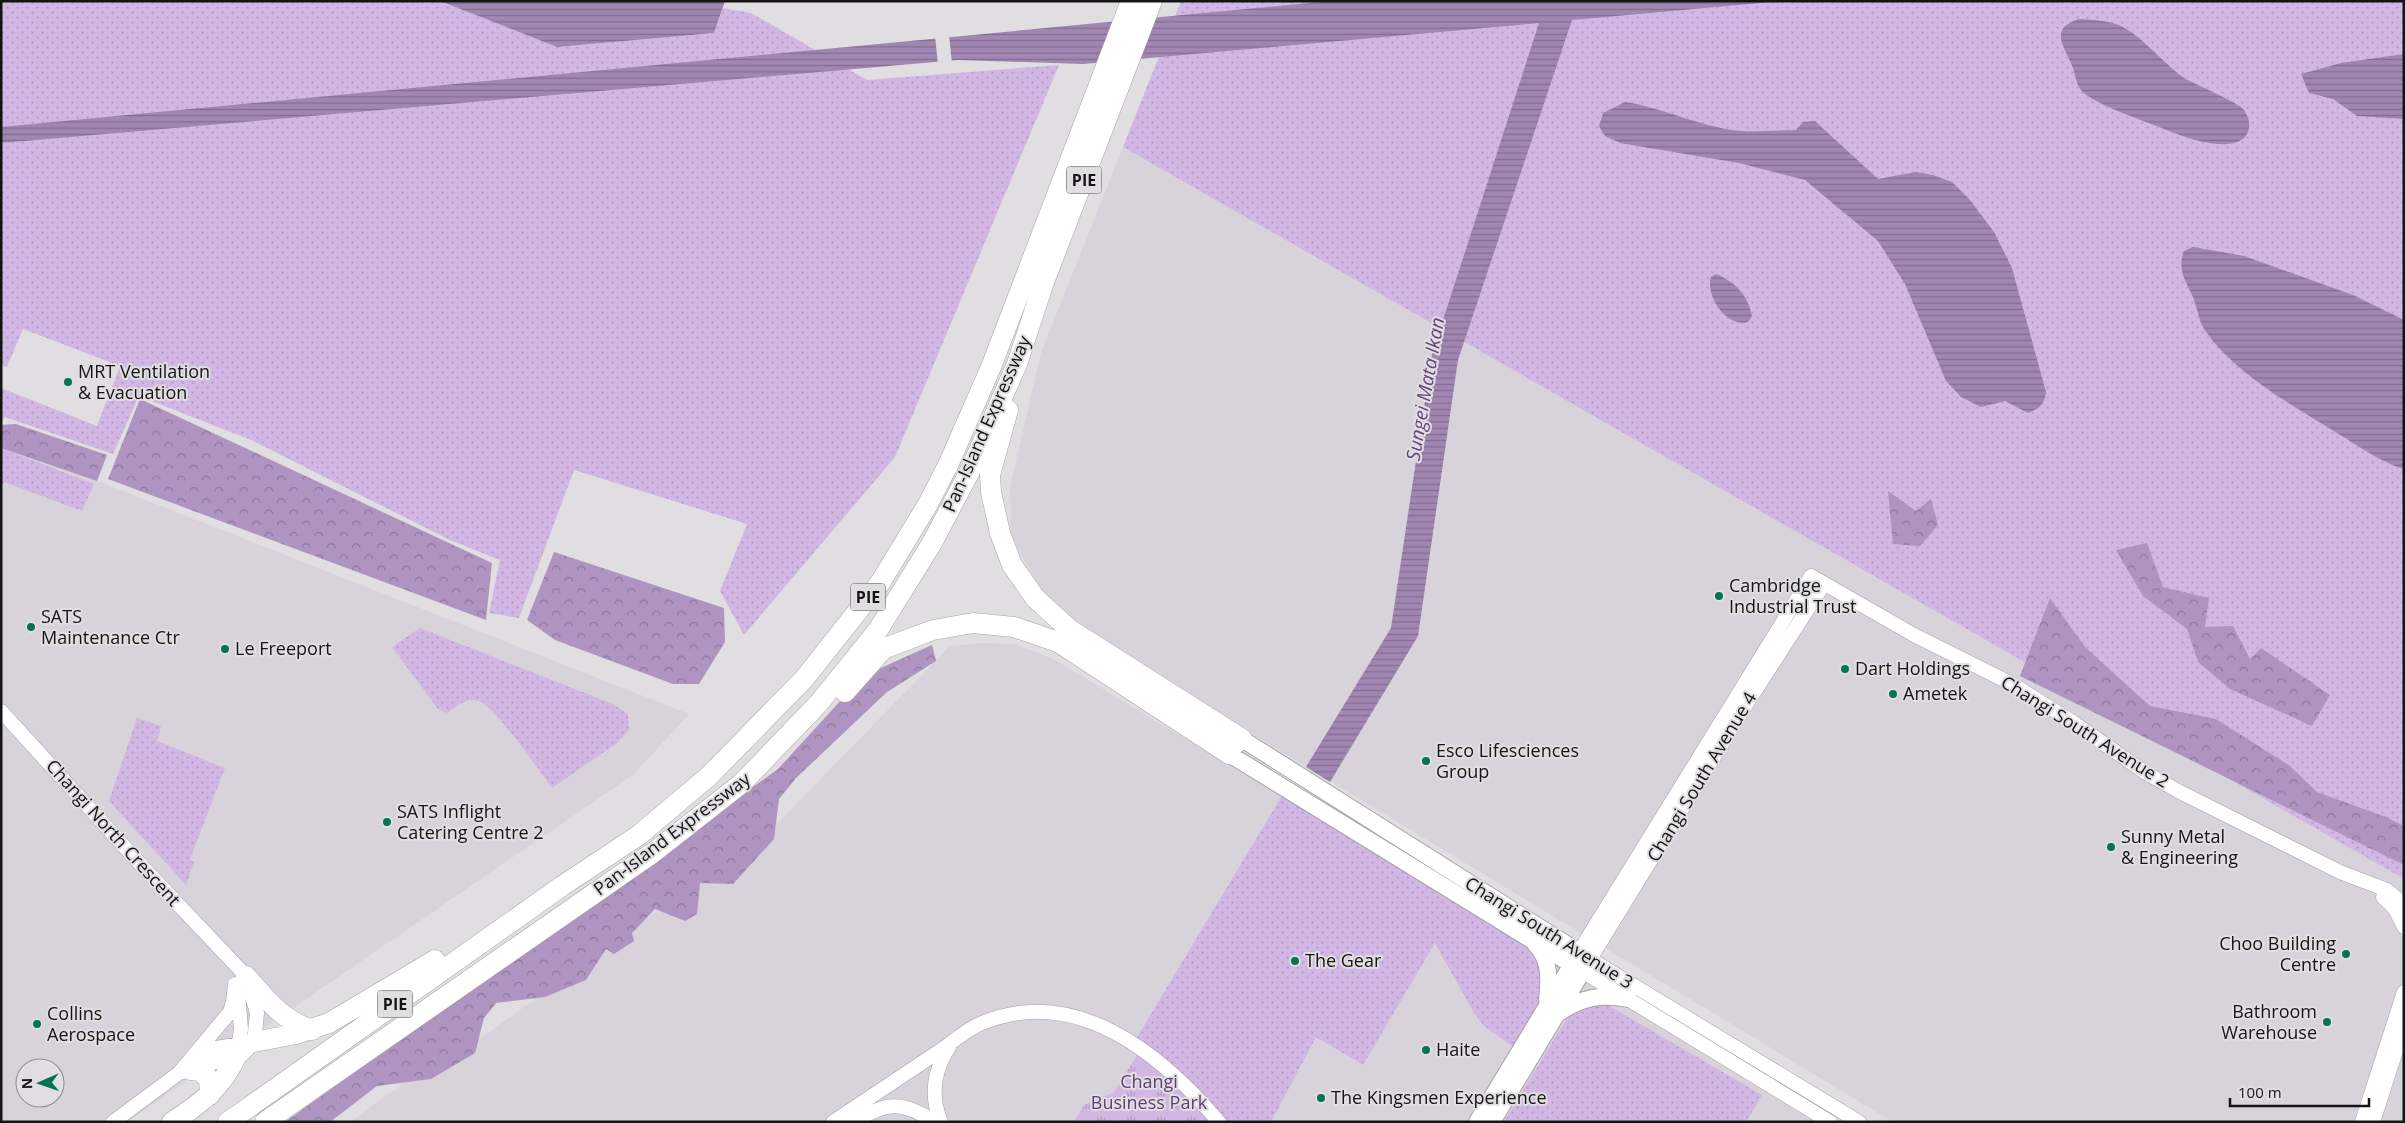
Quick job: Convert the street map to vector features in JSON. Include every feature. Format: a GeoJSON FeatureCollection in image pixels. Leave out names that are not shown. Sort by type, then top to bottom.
{"type":"FeatureCollection","features":[{"type":"Feature","properties":{"kind":"highway","name":"Pan-Island Expressway"},"geometry":{"type":"LineString","coordinates":[[265,1122],[654,852],[742,783],[819,704],[878,630],[932,544],[970,471],[1017,364],[1044,282],[1123,78],[1132,6]]}},
{"type":"Feature","properties":{"kind":"highway","name":"Pan-Island Expressway"},"geometry":{"type":"LineString","coordinates":[[228,1122],[562,886],[639,835],[675,806],[736,749],[804,679],[880,583],[928,504],[967,422],[1000,342],[1096,80],[1132,6]]}},
{"type":"Feature","properties":{"kind":"highway"},"geometry":{"type":"LineString","coordinates":[[1017,364],[1016,385],[990,475],[994,511],[1012,565],[1035,598],[1069,629],[1242,739]]}},
{"type":"Feature","properties":{"kind":"highway"},"geometry":{"type":"LineString","coordinates":[[742,783],[763,776],[774,767],[885,648],[933,630],[973,623],[1014,626],[1058,642],[1229,754]]}},
{"type":"Feature","properties":{"kind":"highway"},"geometry":{"type":"LineString","coordinates":[[172,1122],[210,1095],[224,1079],[243,1047],[312,1030],[356,1008],[562,886]]}},
{"type":"Feature","properties":{"kind":"highway"},"geometry":{"type":"LineString","coordinates":[[240,980],[277,1011],[298,1025],[312,1030]]}},
{"type":"Feature","properties":{"kind":"highway"},"geometry":{"type":"LineString","coordinates":[[185,1068],[200,1071],[209,1079],[210,1095]]}},
{"type":"Feature","properties":{"kind":"main road"},"geometry":{"type":"LineString","coordinates":[[1229,754],[1242,739]]}},
{"type":"Feature","properties":{"kind":"main road","name":"Changi South Avenue 3"},"geometry":{"type":"LineString","coordinates":[[1242,739],[1581,962]]}},
{"type":"Feature","properties":{"kind":"main road","name":"Changi South Avenue 3"},"geometry":{"type":"LineString","coordinates":[[1229,754],[1531,939],[1581,962]]}},
{"type":"Feature","properties":{"kind":"main road"},"geometry":{"type":"LineString","coordinates":[[1492,1122],[1551,1011],[1547,962],[1542,950],[1531,939]]}},
{"type":"Feature","properties":{"kind":"main road"},"geometry":{"type":"LineString","coordinates":[[1477,1122],[1551,1011],[1581,962]]}},
{"type":"Feature","properties":{"kind":"main road"},"geometry":{"type":"LineString","coordinates":[[1551,1011],[1586,998],[1599,996],[1629,999]]}},
{"type":"Feature","properties":{"kind":"street","name":"Changi South Avenue 2"},"geometry":{"type":"LineString","coordinates":[[1811,576],[1914,635],[2012,684],[2074,723],[2146,773],[2180,792],[2362,882],[2387,890],[2404,905]]}},
{"type":"Feature","properties":{"kind":"street","name":"Changi South Avenue 4"},"geometry":{"type":"LineString","coordinates":[[1581,962],[1811,576]]}},
{"type":"Feature","properties":{"kind":"street","name":"Changi South Avenue 4"},"geometry":{"type":"LineString","coordinates":[[1581,962],[1824,584]]}},
{"type":"Feature","properties":{"kind":"street","name":"Changi North Crescent"},"geometry":{"type":"LineString","coordinates":[[1,711],[225,954],[257,1013],[243,1047]]}},
{"type":"Feature","properties":{"kind":"street","name":"Changi South Avenue 2"},"geometry":{"type":"LineString","coordinates":[[2362,882],[2395,909],[2404,927]]}},
{"type":"Feature","properties":{"kind":"street","name":"Changi South Avenue 3"},"geometry":{"type":"LineString","coordinates":[[1581,962],[1629,999],[1830,1122]]}},
{"type":"Feature","properties":{"kind":"street","name":"Changi South Avenue 3"},"geometry":{"type":"LineString","coordinates":[[1581,962],[1859,1122]]}},
{"type":"Feature","properties":{"kind":"street"},"geometry":{"type":"LineString","coordinates":[[113,1122],[185,1068],[230,1012],[240,980]]}},
{"type":"Feature","properties":{"kind":"street"},"geometry":{"type":"LineString","coordinates":[[2362,1122],[2404,992]]}},
{"type":"Feature","properties":{"kind":"street"},"geometry":{"type":"LineString","coordinates":[[833,1122],[981,1023],[1012,1014],[1041,1010],[1078,1016],[1116,1034],[1166,1067],[1202,1101],[1219,1122]]}},
{"type":"Feature","properties":{"kind":"street"},"geometry":{"type":"LineString","coordinates":[[2373,1122],[2404,1026]]}},
{"type":"Feature","properties":{"kind":"street"},"geometry":{"type":"LineString","coordinates":[[941,1122],[937,1111],[936,1077],[940,1060],[951,1044]]}},
{"type":"Feature","properties":{"kind":"street"},"geometry":{"type":"LineString","coordinates":[[185,1068],[243,1047]]}},
{"type":"Feature","properties":{"kind":"street"},"geometry":{"type":"LineString","coordinates":[[855,1121],[875,1109],[896,1105],[908,1108],[937,1122]]}},
{"type":"Feature","properties":{"kind":"shaded area"},"geometry":{"type":"Polygon","coordinates":[[[440,1],[725,1],[714,33],[557,47],[440,1]]]}},
{"type":"Feature","properties":{"kind":"shaded area"},"geometry":{"type":"Polygon","coordinates":[[[1331,1],[1784,1],[1572,20],[1458,360],[1418,636],[1330,782],[1306,767],[1391,628],[1432,354],[1539,23],[1083,64],[958,60],[1,143],[1,127],[1331,1]]]}},
{"type":"Feature","properties":{"kind":"shaded area"},"geometry":{"type":"Polygon","coordinates":[[[2079,19],[2113,23],[2131,32],[2184,78],[2226,98],[2244,110],[2248,117],[2248,132],[2242,139],[2233,143],[2209,143],[2173,132],[2115,110],[2088,96],[2077,84],[2073,68],[2061,40],[2063,28],[2079,19]]]}},
{"type":"Feature","properties":{"kind":"shaded area"},"geometry":{"type":"Polygon","coordinates":[[[2404,54],[2404,119],[2357,116],[2333,99],[2309,93],[2301,74],[2341,63],[2404,54]]]}},
{"type":"Feature","properties":{"kind":"shaded area"},"geometry":{"type":"Polygon","coordinates":[[[1625,102],[1712,126],[1742,131],[1796,130],[1803,122],[1815,121],[1878,179],[1916,172],[1933,175],[1952,182],[1970,200],[1994,232],[2012,268],[2046,392],[2043,403],[2028,413],[2005,401],[1981,407],[1961,397],[1946,381],[1905,284],[1878,241],[1805,180],[1739,163],[1620,143],[1605,136],[1599,126],[1603,113],[1625,102]]]}},
{"type":"Feature","properties":{"kind":"shaded area"},"geometry":{"type":"Polygon","coordinates":[[[1123,147],[2404,879],[2404,1122],[1893,1122],[1067,622],[1043,593],[1011,537],[1010,487],[1041,353],[1123,147]]]}},
{"type":"Feature","properties":{"kind":"shaded area"},"geometry":{"type":"Polygon","coordinates":[[[2193,247],[2244,256],[2353,295],[2404,320],[2404,469],[2370,453],[2284,400],[2250,376],[2219,348],[2206,332],[2200,320],[2183,274],[2181,263],[2184,251],[2193,247]]]}},
{"type":"Feature","properties":{"kind":"shaded area"},"geometry":{"type":"Polygon","coordinates":[[[1716,274],[1735,285],[1744,296],[1752,316],[1748,322],[1740,323],[1733,320],[1719,309],[1711,293],[1710,285],[1711,277],[1716,274]]]}},
{"type":"Feature","properties":{"kind":"shaded area"},"geometry":{"type":"Polygon","coordinates":[[[1,443],[689,714],[634,774],[127,1122],[1,1122],[1,443]]]}},
{"type":"Feature","properties":{"kind":"shaded area","name":"Changi Business Park"},"geometry":{"type":"Polygon","coordinates":[[[982,643],[1015,644],[1055,660],[1820,1122],[350,1122],[414,1076],[442,1066],[774,827],[950,646],[982,643]]]}},
{"type":"Feature","properties":{"kind":"green space"},"geometry":{"type":"Polygon","coordinates":[[[1,1],[440,1],[557,47],[714,33],[723,8],[751,13],[867,80],[1059,65],[895,457],[744,635],[720,591],[747,524],[574,470],[519,618],[489,613],[500,560],[450,540],[251,440],[139,396],[113,454],[5,417],[1,421],[1,388],[97,426],[120,366],[23,329],[7,367],[1,365],[1,1]]]}},
{"type":"Feature","properties":{"kind":"green space"},"geometry":{"type":"Polygon","coordinates":[[[1181,1],[2404,1],[2404,879],[1123,147],[1181,1]]]}},
{"type":"Feature","properties":{"kind":"green space"},"geometry":{"type":"Polygon","coordinates":[[[140,399],[492,563],[486,620],[108,479],[140,399]]]}},
{"type":"Feature","properties":{"kind":"green space"},"geometry":{"type":"Polygon","coordinates":[[[16,424],[107,455],[97,481],[1,448],[1,425],[16,424]]]}},
{"type":"Feature","properties":{"kind":"green space"},"geometry":{"type":"Polygon","coordinates":[[[1,448],[94,484],[82,511],[4,482],[1,488],[1,448]]]}},
{"type":"Feature","properties":{"kind":"green space"},"geometry":{"type":"Polygon","coordinates":[[[1888,491],[1916,511],[1931,499],[1938,525],[1920,546],[1893,544],[1888,491]]]}},
{"type":"Feature","properties":{"kind":"green space"},"geometry":{"type":"Polygon","coordinates":[[[2147,543],[2163,587],[2209,598],[2205,627],[2233,626],[2250,659],[2261,648],[2330,695],[2312,726],[2230,689],[2198,662],[2187,629],[2143,596],[2116,550],[2147,543]]]}},
{"type":"Feature","properties":{"kind":"green space"},"geometry":{"type":"Polygon","coordinates":[[[554,552],[724,608],[725,642],[699,684],[673,684],[555,640],[527,620],[554,552]]]}},
{"type":"Feature","properties":{"kind":"green space"},"geometry":{"type":"Polygon","coordinates":[[[2050,598],[2085,647],[2150,706],[2216,719],[2290,766],[2317,792],[2386,817],[2404,826],[2404,865],[2020,676],[2050,598]]]}},
{"type":"Feature","properties":{"kind":"green space"},"geometry":{"type":"Polygon","coordinates":[[[420,628],[613,704],[628,714],[629,730],[617,743],[552,788],[517,740],[486,705],[479,701],[470,700],[447,713],[438,709],[392,647],[420,628]]]}},
{"type":"Feature","properties":{"kind":"green space"},"geometry":{"type":"Polygon","coordinates":[[[932,645],[936,661],[887,692],[796,778],[779,799],[774,839],[733,884],[700,883],[697,914],[685,921],[655,909],[632,933],[634,941],[614,954],[606,949],[586,980],[545,997],[496,1003],[484,1018],[475,1053],[431,1079],[377,1086],[330,1122],[285,1122],[778,769],[863,676],[932,645]]]}},
{"type":"Feature","properties":{"kind":"green space"},"geometry":{"type":"Polygon","coordinates":[[[137,718],[161,726],[157,741],[225,768],[190,859],[194,862],[186,885],[109,801],[137,718]]]}},
{"type":"Feature","properties":{"kind":"green space"},"geometry":{"type":"Polygon","coordinates":[[[1286,789],[1542,950],[1546,1005],[1514,1047],[1485,1027],[1474,1013],[1435,943],[1363,1065],[1316,1037],[1271,1122],[1220,1122],[1133,1044],[1286,789]]]}},
{"type":"Feature","properties":{"kind":"green space"},"geometry":{"type":"Polygon","coordinates":[[[1606,1004],[1762,1095],[1746,1122],[1504,1122],[1573,1008],[1606,1004]]]}},
{"type":"Feature","properties":{"kind":"green space","name":"Changi Business Park"},"geometry":{"type":"Polygon","coordinates":[[[1141,1049],[1219,1122],[1074,1122],[1084,1105],[1114,1092],[1141,1049]]]}},
{"type":"Feature","properties":{"kind":"pier"},"geometry":{"type":"Polygon","coordinates":[[[949,35],[952,63],[938,65],[935,36],[949,35]]]}},
{"type":"Feature","properties":{"kind":"place","name":"MRT Ventilation & Evacuation"},"geometry":{"type":"Point","coordinates":[68,382]}},
{"type":"Feature","properties":{"kind":"place","name":"Cambridge Industrial Trust"},"geometry":{"type":"Point","coordinates":[1719,596]}},
{"type":"Feature","properties":{"kind":"place","name":"SATS Maintenance Ctr"},"geometry":{"type":"Point","coordinates":[31,627]}},
{"type":"Feature","properties":{"kind":"place","name":"Le Freeport"},"geometry":{"type":"Point","coordinates":[225,649]}},
{"type":"Feature","properties":{"kind":"place","name":"Dart Holdings"},"geometry":{"type":"Point","coordinates":[1845,669]}},
{"type":"Feature","properties":{"kind":"place","name":"Ametek"},"geometry":{"type":"Point","coordinates":[1893,694]}},
{"type":"Feature","properties":{"kind":"place","name":"Esco Lifesciences Group"},"geometry":{"type":"Point","coordinates":[1426,761]}},
{"type":"Feature","properties":{"kind":"place","name":"SATS Inflight Catering Centre 2"},"geometry":{"type":"Point","coordinates":[387,822]}},
{"type":"Feature","properties":{"kind":"place","name":"Sunny Metal & Engineering"},"geometry":{"type":"Point","coordinates":[2111,847]}},
{"type":"Feature","properties":{"kind":"place","name":"Choo Building Centre"},"geometry":{"type":"Point","coordinates":[2346,954]}},
{"type":"Feature","properties":{"kind":"place","name":"The Gear"},"geometry":{"type":"Point","coordinates":[1295,961]}},
{"type":"Feature","properties":{"kind":"place","name":"Bathroom Warehouse"},"geometry":{"type":"Point","coordinates":[2327,1022]}},
{"type":"Feature","properties":{"kind":"place","name":"Collins Aerospace"},"geometry":{"type":"Point","coordinates":[37,1024]}},
{"type":"Feature","properties":{"kind":"place","name":"Haite"},"geometry":{"type":"Point","coordinates":[1426,1050]}},
{"type":"Feature","properties":{"kind":"place","name":"The Kingsmen Experience"},"geometry":{"type":"Point","coordinates":[1321,1098]}},
{"type":"Feature","properties":{"kind":"water label","name":"Sungei Mata Ikan"},"geometry":{"type":"Point","coordinates":[1425,389]}}]}
